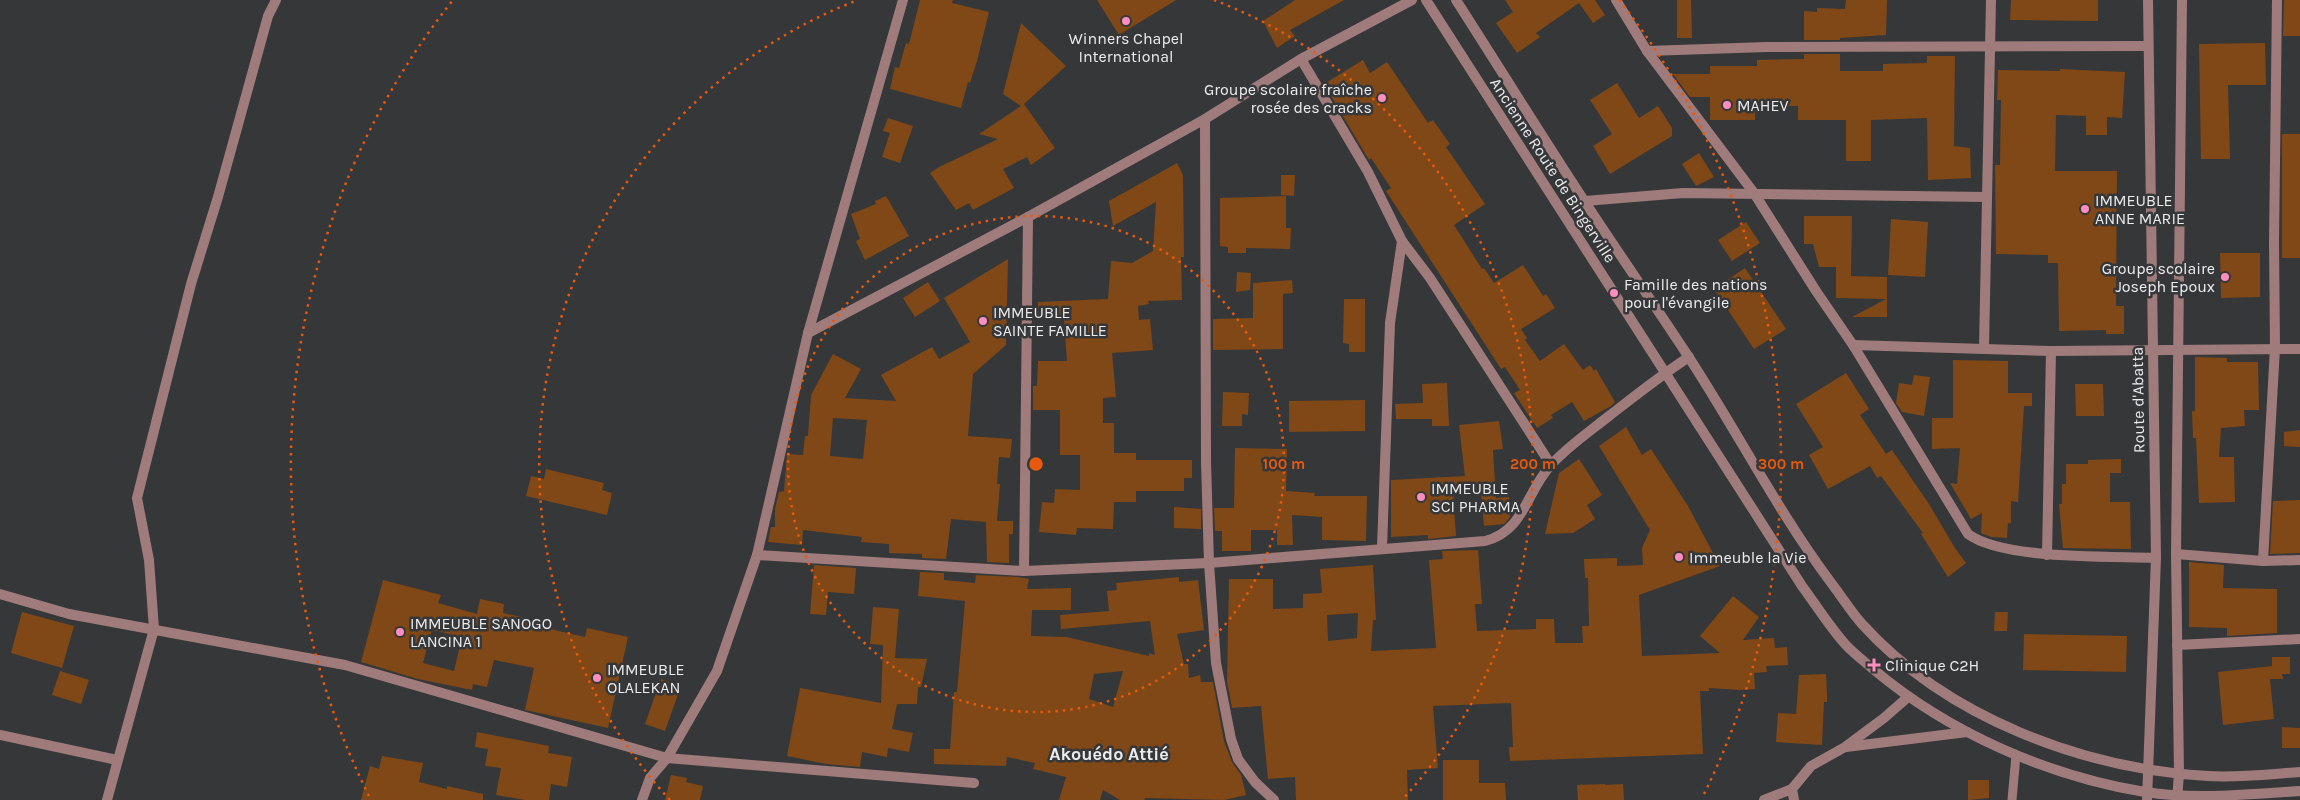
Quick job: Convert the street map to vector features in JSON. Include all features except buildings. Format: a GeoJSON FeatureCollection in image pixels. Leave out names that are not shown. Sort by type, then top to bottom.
{"type":"FeatureCollection","features":[{"type":"Feature","properties":{"kind":"street"},"geometry":{"type":"LineString","coordinates":[[107,800],[154,629],[149,560],[137,498],[191,284],[218,198],[268,16],[276,0]]}},
{"type":"Feature","properties":{"kind":"street"},"geometry":{"type":"LineString","coordinates":[[642,800],[650,778],[666,758],[716,671],[757,555],[808,333],[903,0]]}},
{"type":"Feature","properties":{"kind":"street"},"geometry":{"type":"LineString","coordinates":[[808,333],[1028,218],[1204,119],[1302,59],[1412,0]]}},
{"type":"Feature","properties":{"kind":"street","name":"Ancienne Route de Bingerville"},"geometry":{"type":"LineString","coordinates":[[1426,0],[1802,586],[1845,644],[1908,697],[1967,732],[2016,755],[2081,778],[2147,796],[2177,797],[2300,791]]}},
{"type":"Feature","properties":{"kind":"street","name":"Ancienne Route de Bingerville"},"geometry":{"type":"LineString","coordinates":[[1456,0],[1585,201],[1689,357],[1768,489],[1814,561],[1862,623],[1898,658],[1966,706],[2022,735],[2085,756],[2179,774],[2227,777],[2300,772]]}},
{"type":"Feature","properties":{"kind":"street"},"geometry":{"type":"LineString","coordinates":[[1616,0],[1647,50],[1754,193],[1816,291],[1854,345],[1968,534],[1988,545],[2047,554],[2156,558]]}},
{"type":"Feature","properties":{"kind":"street"},"geometry":{"type":"LineString","coordinates":[[1984,348],[1991,0]]}},
{"type":"Feature","properties":{"kind":"street","name":"Route d'Abatta"},"geometry":{"type":"LineString","coordinates":[[2147,796],[2156,558],[2148,0]]}},
{"type":"Feature","properties":{"kind":"street"},"geometry":{"type":"LineString","coordinates":[[2177,797],[2179,774],[2176,554],[2182,0]]}},
{"type":"Feature","properties":{"kind":"street"},"geometry":{"type":"LineString","coordinates":[[2263,560],[2275,348],[2274,242],[2277,0]]}},
{"type":"Feature","properties":{"kind":"street"},"geometry":{"type":"LineString","coordinates":[[1647,50],[2148,46]]}},
{"type":"Feature","properties":{"kind":"street"},"geometry":{"type":"LineString","coordinates":[[1302,59],[1368,172],[1402,241],[1430,278],[1551,465]]}},
{"type":"Feature","properties":{"kind":"street"},"geometry":{"type":"LineString","coordinates":[[1204,119],[1206,462],[1209,563],[1216,663],[1231,739],[1238,758],[1255,782],[1274,800]]}},
{"type":"Feature","properties":{"kind":"street"},"geometry":{"type":"LineString","coordinates":[[1585,201],[1683,193],[1986,197]]}},
{"type":"Feature","properties":{"kind":"street"},"geometry":{"type":"LineString","coordinates":[[1024,571],[1028,218]]}},
{"type":"Feature","properties":{"kind":"street"},"geometry":{"type":"LineString","coordinates":[[1382,548],[1390,323],[1402,241]]}},
{"type":"Feature","properties":{"kind":"street"},"geometry":{"type":"LineString","coordinates":[[1854,345],[2051,351],[2300,349]]}},
{"type":"Feature","properties":{"kind":"street"},"geometry":{"type":"LineString","coordinates":[[2047,554],[2051,351]]}},
{"type":"Feature","properties":{"kind":"street"},"geometry":{"type":"LineString","coordinates":[[757,555],[1024,571],[1209,563],[1485,541],[1498,538],[1510,529],[1518,519],[1535,484],[1551,465],[1589,431],[1689,357]]}},
{"type":"Feature","properties":{"kind":"street"},"geometry":{"type":"LineString","coordinates":[[2176,554],[2263,560],[2300,560]]}},
{"type":"Feature","properties":{"kind":"street"},"geometry":{"type":"LineString","coordinates":[[0,594],[69,614],[345,665],[666,758],[974,783]]}},
{"type":"Feature","properties":{"kind":"street"},"geometry":{"type":"LineString","coordinates":[[2178,645],[2300,639]]}},
{"type":"Feature","properties":{"kind":"street"},"geometry":{"type":"LineString","coordinates":[[1764,800],[1792,789],[1812,766],[1845,747],[1884,718],[1908,697]]}},
{"type":"Feature","properties":{"kind":"street"},"geometry":{"type":"LineString","coordinates":[[1845,747],[1967,732]]}},
{"type":"Feature","properties":{"kind":"street"},"geometry":{"type":"LineString","coordinates":[[0,735],[117,760]]}},
{"type":"Feature","properties":{"kind":"street"},"geometry":{"type":"LineString","coordinates":[[1792,789],[1794,800]]}},
{"type":"Feature","properties":{"kind":"lane"},"geometry":{"type":"LineString","coordinates":[[2012,800],[2016,755]]}},
{"type":"Feature","properties":{"kind":"place","name":"Winners Chapel International"},"geometry":{"type":"Point","coordinates":[1126,21]}},
{"type":"Feature","properties":{"kind":"place","name":"Groupe scolaire fraîche rosée des cracks"},"geometry":{"type":"Point","coordinates":[1382,98]}},
{"type":"Feature","properties":{"kind":"place","name":"MAHEV"},"geometry":{"type":"Point","coordinates":[1727,105]}},
{"type":"Feature","properties":{"kind":"place","name":"IMMEUBLE ANNE MARIE"},"geometry":{"type":"Point","coordinates":[2085,209]}},
{"type":"Feature","properties":{"kind":"place","name":"Groupe scolaire Joseph Epoux"},"geometry":{"type":"Point","coordinates":[2225,277]}},
{"type":"Feature","properties":{"kind":"place","name":"Famille des nations pour l'évangile"},"geometry":{"type":"Point","coordinates":[1614,293]}},
{"type":"Feature","properties":{"kind":"place","name":"IMMEUBLE SAINTE FAMILLE"},"geometry":{"type":"Point","coordinates":[983,321]}},
{"type":"Feature","properties":{"kind":"place","name":"IMMEUBLE SCI PHARMA"},"geometry":{"type":"Point","coordinates":[1421,497]}},
{"type":"Feature","properties":{"kind":"place","name":"Immeuble la Vie"},"geometry":{"type":"Point","coordinates":[1679,557]}},
{"type":"Feature","properties":{"kind":"place","name":"IMMEUBLE SANOGO LANCINA 1"},"geometry":{"type":"Point","coordinates":[400,632]}},
{"type":"Feature","properties":{"kind":"place","name":"Clinique C2H"},"geometry":{"type":"Point","coordinates":[1874,665]}},
{"type":"Feature","properties":{"kind":"place","name":"IMMEUBLE OLALEKAN"},"geometry":{"type":"Point","coordinates":[597,678]}},
{"type":"Feature","properties":{"kind":"district","name":"Akouédo Attié"},"geometry":{"type":"Point","coordinates":[1109,754]}}]}
